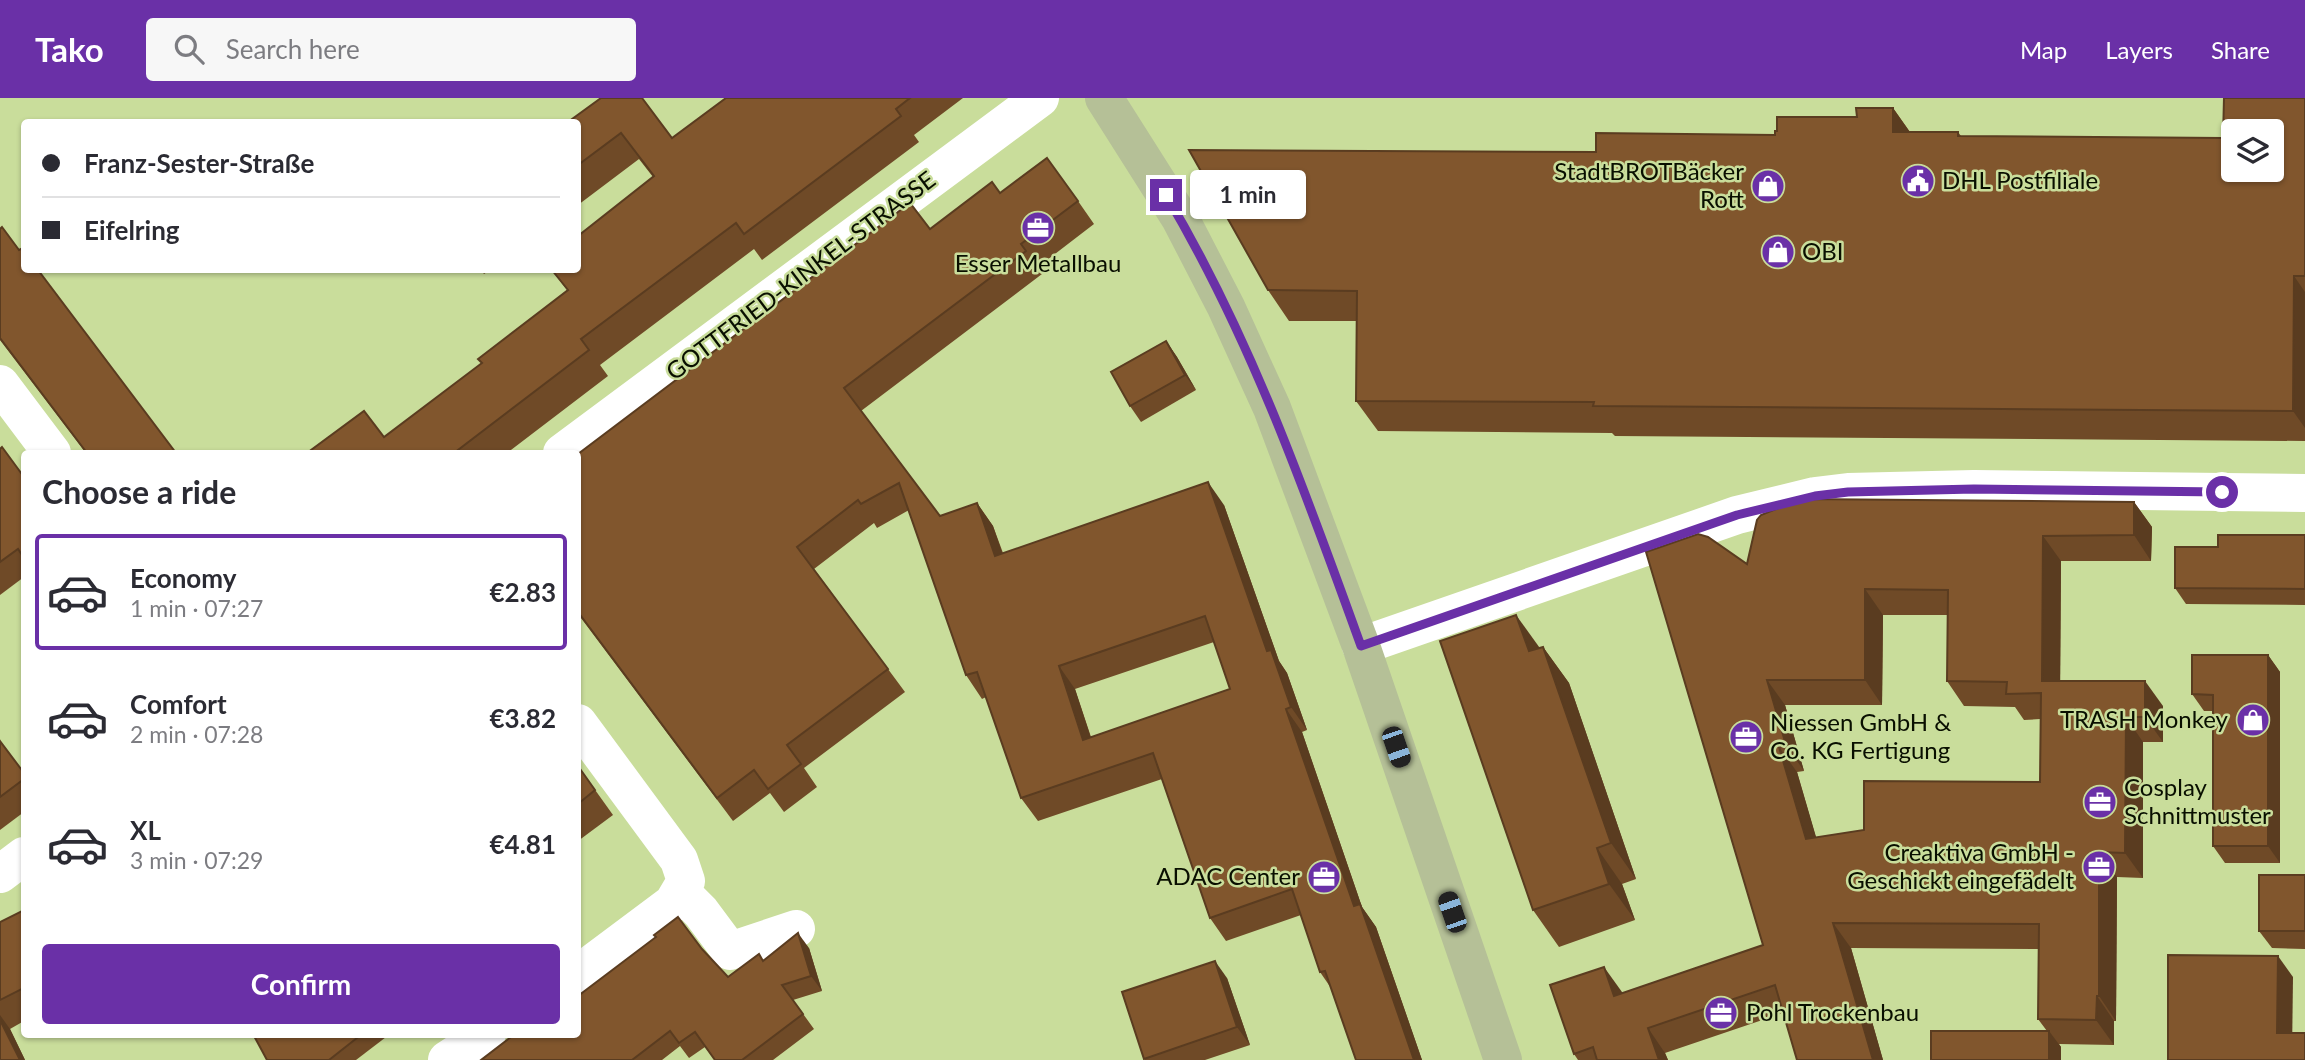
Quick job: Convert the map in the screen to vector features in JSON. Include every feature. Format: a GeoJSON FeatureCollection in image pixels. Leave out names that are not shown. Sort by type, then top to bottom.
{"type":"FeatureCollection","features":[{"type":"Feature","properties":{"kind":"main road"},"geometry":{"type":"LineString","coordinates":[[1104,98],[1180,218],[1226,307],[1290,451],[1361,646],[1503,1060]]}},
{"type":"Feature","properties":{"kind":"street","name":"GOTTFRIED-KINKEL-STRASSE"},"geometry":{"type":"LineString","coordinates":[[566,450],[1040,98]]}},
{"type":"Feature","properties":{"kind":"street"},"geometry":{"type":"LineString","coordinates":[[0,384],[50,450]]}},
{"type":"Feature","properties":{"kind":"street"},"geometry":{"type":"LineString","coordinates":[[1361,646],[1737,515],[1815,496],[1974,489],[2305,493]]}},
{"type":"Feature","properties":{"kind":"street"},"geometry":{"type":"LineString","coordinates":[[581,727],[679,860],[686,881],[673,903],[581,972]]}},
{"type":"Feature","properties":{"kind":"street"},"geometry":{"type":"LineString","coordinates":[[0,874],[21,858]]}},
{"type":"Feature","properties":{"kind":"street"},"geometry":{"type":"LineString","coordinates":[[681,891],[701,912],[730,951],[796,929]]}},
{"type":"Feature","properties":{"kind":"street"},"geometry":{"type":"LineString","coordinates":[[447,1060],[481,1038]]}},
{"type":"Feature","properties":{"kind":"building"},"geometry":{"type":"Polygon","coordinates":[[[601,98],[642,98],[672,138],[726,98],[910,98],[896,109],[901,116],[744,234],[736,223],[581,339],[589,350],[458,450],[311,450],[364,411],[384,437],[482,363],[478,359],[568,290],[554,273],[581,273],[581,234],[654,176],[621,133],[581,163],[581,119],[572,119],[601,98]]]}},
{"type":"Feature","properties":{"kind":"building","name":"OBI"},"geometry":{"type":"Polygon","coordinates":[[[2224,98],[2305,98],[2305,276],[2294,276],[2293,411],[1593,406],[1594,402],[1356,401],[1357,291],[1268,290],[1189,150],[1596,152],[1596,133],[1775,135],[1777,117],[1857,117],[1856,108],[1893,108],[1893,132],[1958,132],[1958,136],[2221,138],[2221,182],[2284,182],[2284,119],[2223,119],[2224,98]]]}},
{"type":"Feature","properties":{"kind":"building"},"geometry":{"type":"Polygon","coordinates":[[[1047,158],[1078,201],[1021,244],[1026,251],[844,388],[940,516],[977,503],[995,556],[1208,482],[1267,651],[1271,650],[1291,707],[1286,709],[1354,906],[1360,904],[1414,1060],[1356,1060],[1325,971],[1320,972],[1292,889],[1210,918],[1153,753],[1021,798],[977,672],[966,675],[899,483],[861,504],[858,500],[797,547],[888,669],[787,745],[801,764],[768,789],[754,770],[717,798],[581,616],[581,452],[910,203],[930,229],[992,182],[1000,193],[1047,158]],[[1205,616],[1059,666],[1083,740],[1230,689],[1205,616]]]}},
{"type":"Feature","properties":{"kind":"building"},"geometry":{"type":"Polygon","coordinates":[[[2,227],[19,250],[21,249],[21,273],[40,273],[174,450],[85,450],[0,338],[2,227]]]}},
{"type":"Feature","properties":{"kind":"building"},"geometry":{"type":"Polygon","coordinates":[[[1166,341],[1185,375],[1130,406],[1111,372],[1166,341]]]}},
{"type":"Feature","properties":{"kind":"building"},"geometry":{"type":"Polygon","coordinates":[[[2,447],[21,473],[21,554],[18,549],[0,562],[2,447]]]}},
{"type":"Feature","properties":{"kind":"building"},"geometry":{"type":"Polygon","coordinates":[[[1801,499],[2134,502],[2134,535],[2043,536],[2042,681],[2145,681],[2145,717],[2126,717],[2125,853],[2099,852],[2099,996],[2096,1020],[2038,1019],[2039,924],[1833,923],[1873,1060],[1797,1060],[1775,985],[1648,1028],[1659,1060],[1597,1060],[1593,1047],[1574,1054],[1550,985],[1604,967],[1614,996],[1763,945],[1646,552],[1698,534],[1708,537],[1747,564],[1757,520],[1761,515],[1801,499]],[[1865,589],[1865,680],[1767,680],[1786,745],[1779,747],[1806,839],[1864,830],[1864,781],[2040,782],[2041,693],[2006,694],[2007,682],[1947,681],[1948,590],[1865,589]]]}},
{"type":"Feature","properties":{"kind":"building"},"geometry":{"type":"Polygon","coordinates":[[[2218,535],[2305,535],[2305,589],[2175,588],[2175,547],[2218,547],[2218,535]]]}},
{"type":"Feature","properties":{"kind":"building"},"geometry":{"type":"Polygon","coordinates":[[[1516,615],[1529,651],[1543,647],[1611,843],[1597,848],[1609,884],[1533,910],[1440,641],[1516,615]]]}},
{"type":"Feature","properties":{"kind":"building"},"geometry":{"type":"Polygon","coordinates":[[[2192,655],[2268,655],[2268,846],[2213,846],[2213,695],[2192,694],[2192,655]]]}},
{"type":"Feature","properties":{"kind":"building"},"geometry":{"type":"Polygon","coordinates":[[[0,741],[21,769],[21,781],[0,797],[0,741]]]}},
{"type":"Feature","properties":{"kind":"building"},"geometry":{"type":"Polygon","coordinates":[[[581,770],[595,790],[581,802],[581,770]]]}},
{"type":"Feature","properties":{"kind":"building"},"geometry":{"type":"Polygon","coordinates":[[[2259,875],[2305,875],[2305,931],[2259,931],[2259,875]]]}},
{"type":"Feature","properties":{"kind":"building"},"geometry":{"type":"Polygon","coordinates":[[[21,912],[21,990],[0,1000],[0,922],[21,912]]]}},
{"type":"Feature","properties":{"kind":"building"},"geometry":{"type":"Polygon","coordinates":[[[678,917],[728,977],[759,954],[763,961],[798,933],[811,976],[782,985],[803,1014],[742,1060],[715,1060],[695,1032],[679,1043],[670,1031],[632,1060],[481,1060],[510,1038],[581,1038],[581,994],[656,937],[654,935],[678,917]]]}},
{"type":"Feature","properties":{"kind":"building"},"geometry":{"type":"Polygon","coordinates":[[[2168,955],[2278,956],[2277,1033],[2305,1033],[2305,1060],[2168,1060],[2168,955]]]}},
{"type":"Feature","properties":{"kind":"building"},"geometry":{"type":"Polygon","coordinates":[[[1215,961],[1237,1027],[1144,1059],[1122,992],[1215,961]]]}},
{"type":"Feature","properties":{"kind":"building"},"geometry":{"type":"Polygon","coordinates":[[[0,1020],[20,1060],[0,1060],[0,1020]]]}},
{"type":"Feature","properties":{"kind":"building"},"geometry":{"type":"Polygon","coordinates":[[[1931,1031],[2049,1031],[2049,1060],[1931,1060],[1931,1031]]]}},
{"type":"Feature","properties":{"kind":"building"},"geometry":{"type":"Polygon","coordinates":[[[255,1038],[357,1038],[329,1060],[267,1060],[255,1038]]]}},
{"type":"Feature","properties":{"kind":"place","name":"DHL Postfiliale"},"geometry":{"type":"Point","coordinates":[1918,181]}},
{"type":"Feature","properties":{"kind":"place","name":"StadtBROTBäcker Rott"},"geometry":{"type":"Point","coordinates":[1768,186]}},
{"type":"Feature","properties":{"kind":"place","name":"Esser Metallbau"},"geometry":{"type":"Point","coordinates":[1038,228]}},
{"type":"Feature","properties":{"kind":"place","name":"OBI"},"geometry":{"type":"Point","coordinates":[1778,252]}},
{"type":"Feature","properties":{"kind":"place","name":"TRASH Monkey"},"geometry":{"type":"Point","coordinates":[2253,720]}},
{"type":"Feature","properties":{"kind":"place","name":"Niessen GmbH & Co. KG Fertigung"},"geometry":{"type":"Point","coordinates":[1746,737]}},
{"type":"Feature","properties":{"kind":"place","name":"Cosplay Schnittmuster"},"geometry":{"type":"Point","coordinates":[2100,802]}},
{"type":"Feature","properties":{"kind":"place","name":"Creaktiva GmbH - Geschickt eingefädelt"},"geometry":{"type":"Point","coordinates":[2099,867]}},
{"type":"Feature","properties":{"kind":"place","name":"ADAC Center"},"geometry":{"type":"Point","coordinates":[1324,877]}},
{"type":"Feature","properties":{"kind":"place","name":"Pohl Trockenbau"},"geometry":{"type":"Point","coordinates":[1721,1013]}},
{"type":"Feature","properties":{"kind":"route"},"geometry":{"type":"LineString","coordinates":[[1166,195],[1226,307],[1272,408],[1361,646],[1737,515],[1815,496],[1848,492],[1974,489],[2222,492]]}}]}
